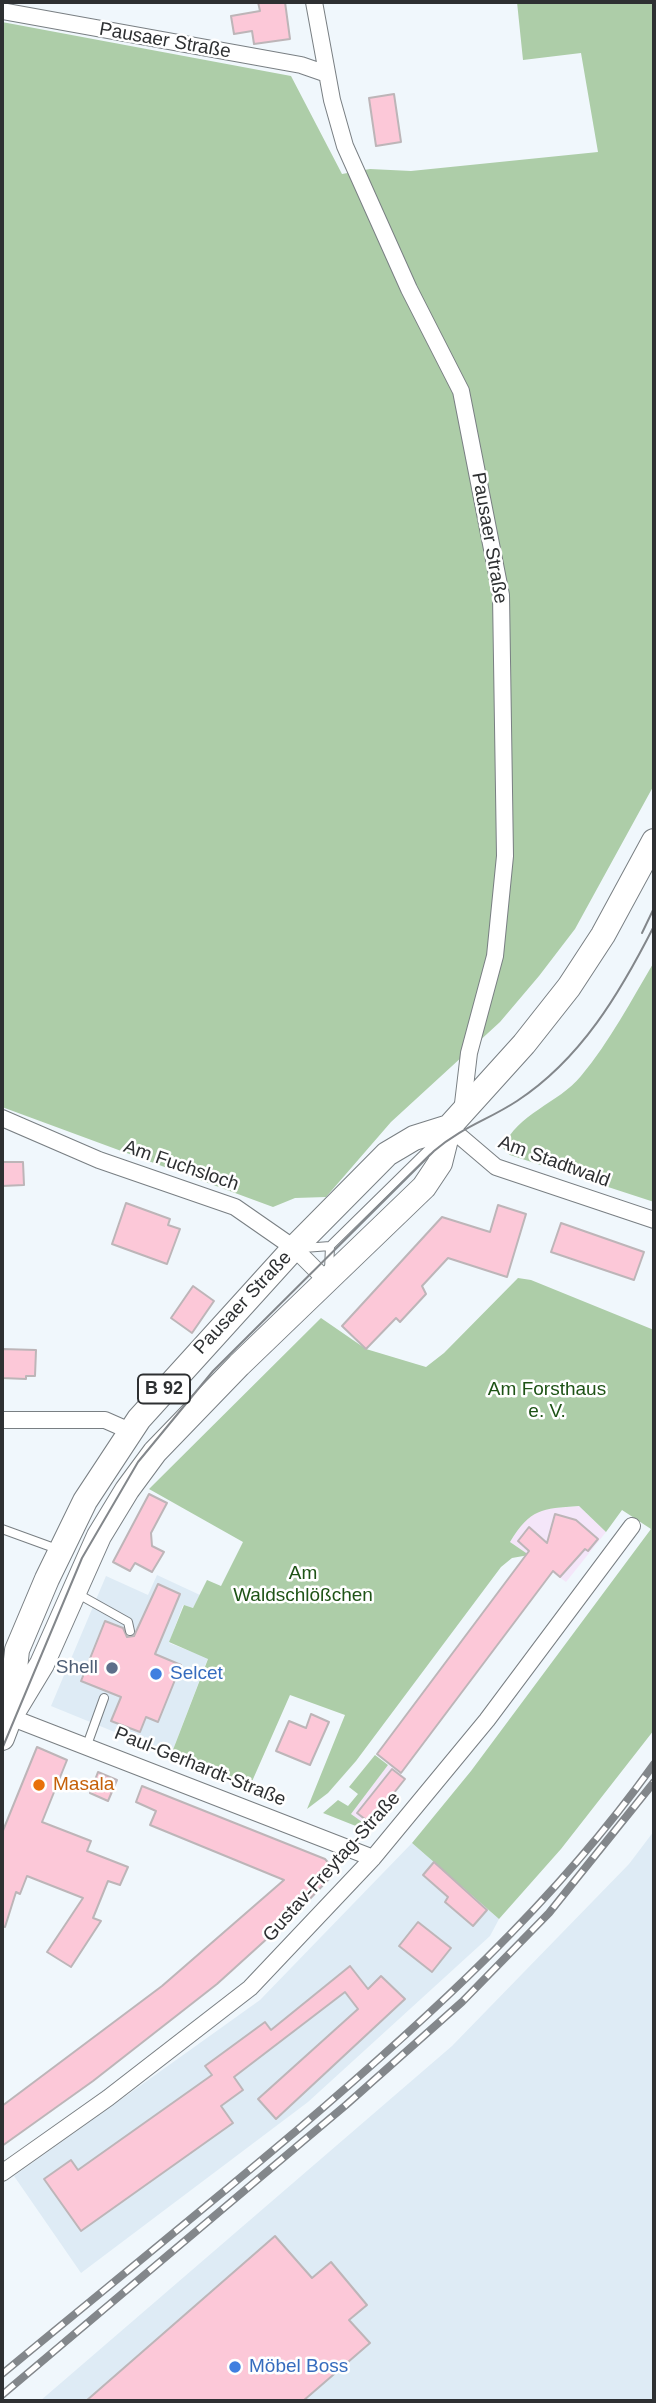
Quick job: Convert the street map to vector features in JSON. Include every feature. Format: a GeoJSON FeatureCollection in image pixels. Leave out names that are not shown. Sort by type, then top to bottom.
{"type":"FeatureCollection","features":[{"type":"Feature","properties":{"kind":"main road","name":"Pausaer Straße"},"geometry":{"type":"LineString","coordinates":[[6,1728],[17,1650],[59,1550],[85,1501],[130,1431],[149,1405],[294,1248],[387,1154],[455,1119],[524,1044],[569,987],[621,905],[654,841]]}},
{"type":"Feature","properties":{"kind":"main road","name":"Pausaer Straße"},"geometry":{"type":"LineString","coordinates":[[6,1728],[42,1664],[99,1536],[155,1451],[255,1349],[328,1282],[424,1187],[440,1163],[455,1119]]}},
{"type":"Feature","properties":{"kind":"street","name":"Pausaer Straße"},"geometry":{"type":"LineString","coordinates":[[314,2],[327,74],[345,146],[409,289],[461,391],[501,595],[505,856],[495,956],[469,1053],[455,1119]]}},
{"type":"Feature","properties":{"kind":"street","name":"Pausaer Straße"},"geometry":{"type":"LineString","coordinates":[[2,11],[301,65],[327,74]]}},
{"type":"Feature","properties":{"kind":"street","name":"Am Fuchsloch"},"geometry":{"type":"LineString","coordinates":[[2,1118],[99,1160],[236,1207],[294,1248],[328,1282]]}},
{"type":"Feature","properties":{"kind":"street","name":"Am Stadtwald"},"geometry":{"type":"LineString","coordinates":[[455,1119],[496,1167],[654,1220]]}},
{"type":"Feature","properties":{"kind":"street"},"geometry":{"type":"LineString","coordinates":[[2,1420],[105,1420],[130,1431]]}},
{"type":"Feature","properties":{"kind":"street","name":"Gustav-Freytag-Straße"},"geometry":{"type":"LineString","coordinates":[[2,2173],[108,2098],[250,1988],[373,1858],[487,1720],[632,1526]]}},
{"type":"Feature","properties":{"kind":"street","name":"Paul-Gerhardt-Straße"},"geometry":{"type":"LineString","coordinates":[[6,1728],[87,1745],[373,1858]]}},
{"type":"Feature","properties":{"kind":"lane"},"geometry":{"type":"LineString","coordinates":[[294,1248],[330,1246],[432,1148],[455,1119]]}},
{"type":"Feature","properties":{"kind":"lane"},"geometry":{"type":"LineString","coordinates":[[328,1282],[330,1246]]}},
{"type":"Feature","properties":{"kind":"lane"},"geometry":{"type":"LineString","coordinates":[[2,1529],[59,1550]]}},
{"type":"Feature","properties":{"kind":"lane"},"geometry":{"type":"LineString","coordinates":[[73,1592],[128,1622],[130,1631]]}},
{"type":"Feature","properties":{"kind":"lane"},"geometry":{"type":"LineString","coordinates":[[87,1745],[104,1698]]}},
{"type":"Feature","properties":{"kind":"shaded area"},"geometry":{"type":"Polygon","coordinates":[[[579,1506],[606,1532],[566,1582],[510,1542],[524,1520],[542,1509],[579,1506]]]}},
{"type":"Feature","properties":{"kind":"shaded area"},"geometry":{"type":"Polygon","coordinates":[[[157,1575],[200,1595],[193,1608],[183,1605],[169,1643],[208,1658],[171,1755],[51,1706],[106,1576],[148,1595],[157,1575]]]}},
{"type":"Feature","properties":{"kind":"shaded area"},"geometry":{"type":"Polygon","coordinates":[[[388,1765],[406,1778],[369,1828],[351,1814],[388,1765]]]}},
{"type":"Feature","properties":{"kind":"shaded area"},"geometry":{"type":"Polygon","coordinates":[[[654,1831],[654,2401],[40,2401],[452,2046],[629,1864],[654,1831]]]}},
{"type":"Feature","properties":{"kind":"shaded area"},"geometry":{"type":"Polygon","coordinates":[[[412,1843],[499,1919],[490,1936],[308,2102],[81,2273],[14,2176],[260,2000],[412,1843]]]}},
{"type":"Feature","properties":{"kind":"green space"},"geometry":{"type":"Polygon","coordinates":[[[517,2],[654,2],[654,785],[575,929],[500,1022],[391,1122],[326,1197],[295,1198],[273,1207],[2,1107],[2,22],[291,76],[342,174],[370,169],[411,171],[598,152],[581,53],[523,60],[517,2]]]}},
{"type":"Feature","properties":{"kind":"green space"},"geometry":{"type":"Polygon","coordinates":[[[654,962],[654,1202],[510,1155],[503,1148],[509,1136],[528,1117],[572,1086],[592,1063],[654,962]]]}},
{"type":"Feature","properties":{"kind":"green space","name":"Am Forsthaus e. V."},"geometry":{"type":"Polygon","coordinates":[[[518,1278],[531,1280],[654,1330],[654,1730],[561,1849],[499,1919],[412,1843],[471,1771],[651,1529],[622,1510],[606,1532],[579,1506],[555,1508],[531,1516],[510,1542],[529,1555],[512,1558],[501,1567],[356,1761],[328,1793],[307,1809],[345,1715],[290,1695],[250,1786],[171,1755],[208,1659],[169,1642],[184,1605],[193,1608],[207,1580],[221,1586],[243,1542],[149,1489],[321,1318],[366,1349],[426,1367],[444,1353],[518,1278]]]}},
{"type":"Feature","properties":{"kind":"green space"},"geometry":{"type":"Polygon","coordinates":[[[375,1755],[388,1765],[351,1814],[369,1827],[372,1824],[376,1826],[371,1832],[323,1813],[338,1800],[348,1806],[358,1794],[349,1787],[375,1755]]]}},
{"type":"Feature","properties":{"kind":"building"},"geometry":{"type":"Polygon","coordinates":[[[258,2],[285,2],[290,39],[254,44],[252,31],[234,34],[231,16],[260,11],[258,2]]]}},
{"type":"Feature","properties":{"kind":"building"},"geometry":{"type":"Polygon","coordinates":[[[394,94],[401,142],[376,146],[369,98],[394,94]]]}},
{"type":"Feature","properties":{"kind":"building"},"geometry":{"type":"Polygon","coordinates":[[[2,1162],[23,1162],[24,1185],[2,1186],[2,1162]]]}},
{"type":"Feature","properties":{"kind":"building"},"geometry":{"type":"Polygon","coordinates":[[[126,1203],[170,1219],[168,1225],[180,1229],[167,1264],[112,1244],[126,1203]]]}},
{"type":"Feature","properties":{"kind":"building"},"geometry":{"type":"Polygon","coordinates":[[[498,1205],[526,1214],[507,1277],[448,1258],[422,1286],[426,1294],[400,1322],[396,1318],[366,1349],[342,1326],[442,1217],[490,1232],[498,1205]]]}},
{"type":"Feature","properties":{"kind":"building"},"geometry":{"type":"Polygon","coordinates":[[[561,1223],[644,1252],[634,1280],[551,1252],[561,1223]]]}},
{"type":"Feature","properties":{"kind":"building"},"geometry":{"type":"Polygon","coordinates":[[[193,1286],[214,1301],[192,1333],[171,1318],[193,1286]]]}},
{"type":"Feature","properties":{"kind":"building"},"geometry":{"type":"Polygon","coordinates":[[[2,1349],[36,1350],[35,1376],[26,1376],[26,1379],[2,1378],[2,1349]]]}},
{"type":"Feature","properties":{"kind":"building"},"geometry":{"type":"Polygon","coordinates":[[[149,1494],[167,1503],[151,1533],[152,1546],[164,1552],[152,1572],[135,1563],[130,1571],[113,1562],[149,1494]]]}},
{"type":"Feature","properties":{"kind":"building"},"geometry":{"type":"Polygon","coordinates":[[[555,1514],[576,1520],[598,1539],[588,1551],[585,1549],[560,1577],[553,1571],[401,1773],[377,1754],[529,1551],[518,1541],[529,1527],[547,1543],[555,1514]]]}},
{"type":"Feature","properties":{"kind":"building"},"geometry":{"type":"Polygon","coordinates":[[[158,1584],[180,1594],[155,1654],[181,1665],[158,1722],[146,1717],[140,1732],[111,1721],[121,1697],[81,1681],[105,1621],[123,1628],[127,1637],[134,1636],[158,1584]]]}},
{"type":"Feature","properties":{"kind":"building"},"geometry":{"type":"Polygon","coordinates":[[[311,1714],[329,1722],[310,1765],[276,1751],[289,1721],[306,1728],[311,1714]]]}},
{"type":"Feature","properties":{"kind":"building"},"geometry":{"type":"Polygon","coordinates":[[[37,1747],[67,1760],[42,1822],[91,1841],[87,1851],[128,1867],[120,1885],[108,1881],[93,1918],[101,1921],[71,1967],[47,1952],[83,1898],[27,1876],[20,1894],[16,1892],[5,1927],[2,1926],[2,1833],[37,1747]]]}},
{"type":"Feature","properties":{"kind":"building"},"geometry":{"type":"Polygon","coordinates":[[[392,1769],[405,1779],[370,1823],[357,1813],[392,1769]]]}},
{"type":"Feature","properties":{"kind":"building"},"geometry":{"type":"Polygon","coordinates":[[[98,1772],[117,1780],[108,1801],[90,1793],[98,1772]]]}},
{"type":"Feature","properties":{"kind":"building"},"geometry":{"type":"Polygon","coordinates":[[[142,1786],[325,1859],[332,1867],[331,1877],[217,1984],[93,2081],[2,2146],[2,2106],[162,1986],[284,1880],[150,1825],[156,1811],[136,1802],[142,1786]]]}},
{"type":"Feature","properties":{"kind":"building"},"geometry":{"type":"Polygon","coordinates":[[[434,1862],[487,1910],[473,1926],[445,1902],[448,1897],[423,1875],[434,1862]]]}},
{"type":"Feature","properties":{"kind":"building"},"geometry":{"type":"Polygon","coordinates":[[[418,1922],[451,1948],[432,1972],[399,1946],[418,1922]]]}},
{"type":"Feature","properties":{"kind":"building"},"geometry":{"type":"Polygon","coordinates":[[[350,1966],[368,1989],[381,1976],[405,1999],[276,2119],[258,2099],[358,2009],[345,1992],[234,2077],[243,2090],[221,2106],[233,2123],[81,2231],[44,2179],[71,2160],[78,2170],[212,2075],[205,2066],[265,2022],[271,2030],[350,1966]]]}},
{"type":"Feature","properties":{"kind":"building"},"geometry":{"type":"Polygon","coordinates":[[[275,2236],[312,2278],[331,2262],[367,2305],[349,2320],[370,2343],[303,2401],[86,2401],[275,2236]]]}},
{"type":"Feature","properties":{"kind":"tram line"},"geometry":{"type":"LineString","coordinates":[[642,933],[654,908]]}},
{"type":"Feature","properties":{"kind":"tram line"},"geometry":{"type":"LineString","coordinates":[[2,1749],[82,1558],[138,1462],[213,1371],[434,1151],[517,1101],[561,1065],[580,1045],[613,1000],[654,926]]}},
{"type":"Feature","properties":{"kind":"railway"},"geometry":{"type":"LineString","coordinates":[[2,2374],[296,2131],[440,2003],[487,1958],[574,1865],[654,1764]]}},
{"type":"Feature","properties":{"kind":"railway"},"geometry":{"type":"LineString","coordinates":[[2,2395],[346,2105],[462,2002],[549,1913],[654,1782]]}},
{"type":"Feature","properties":{"kind":"place","name":"Shell"},"geometry":{"type":"Point","coordinates":[112,1668]}},
{"type":"Feature","properties":{"kind":"place","name":"Selcet"},"geometry":{"type":"Point","coordinates":[156,1674]}},
{"type":"Feature","properties":{"kind":"place","name":"Masala"},"geometry":{"type":"Point","coordinates":[39,1785]}},
{"type":"Feature","properties":{"kind":"place","name":"Möbel Boss"},"geometry":{"type":"Point","coordinates":[235,2367]}},
{"type":"Feature","properties":{"kind":"park label","name":"Am Waldschlößchen"},"geometry":{"type":"Point","coordinates":[303,1585]}}]}
